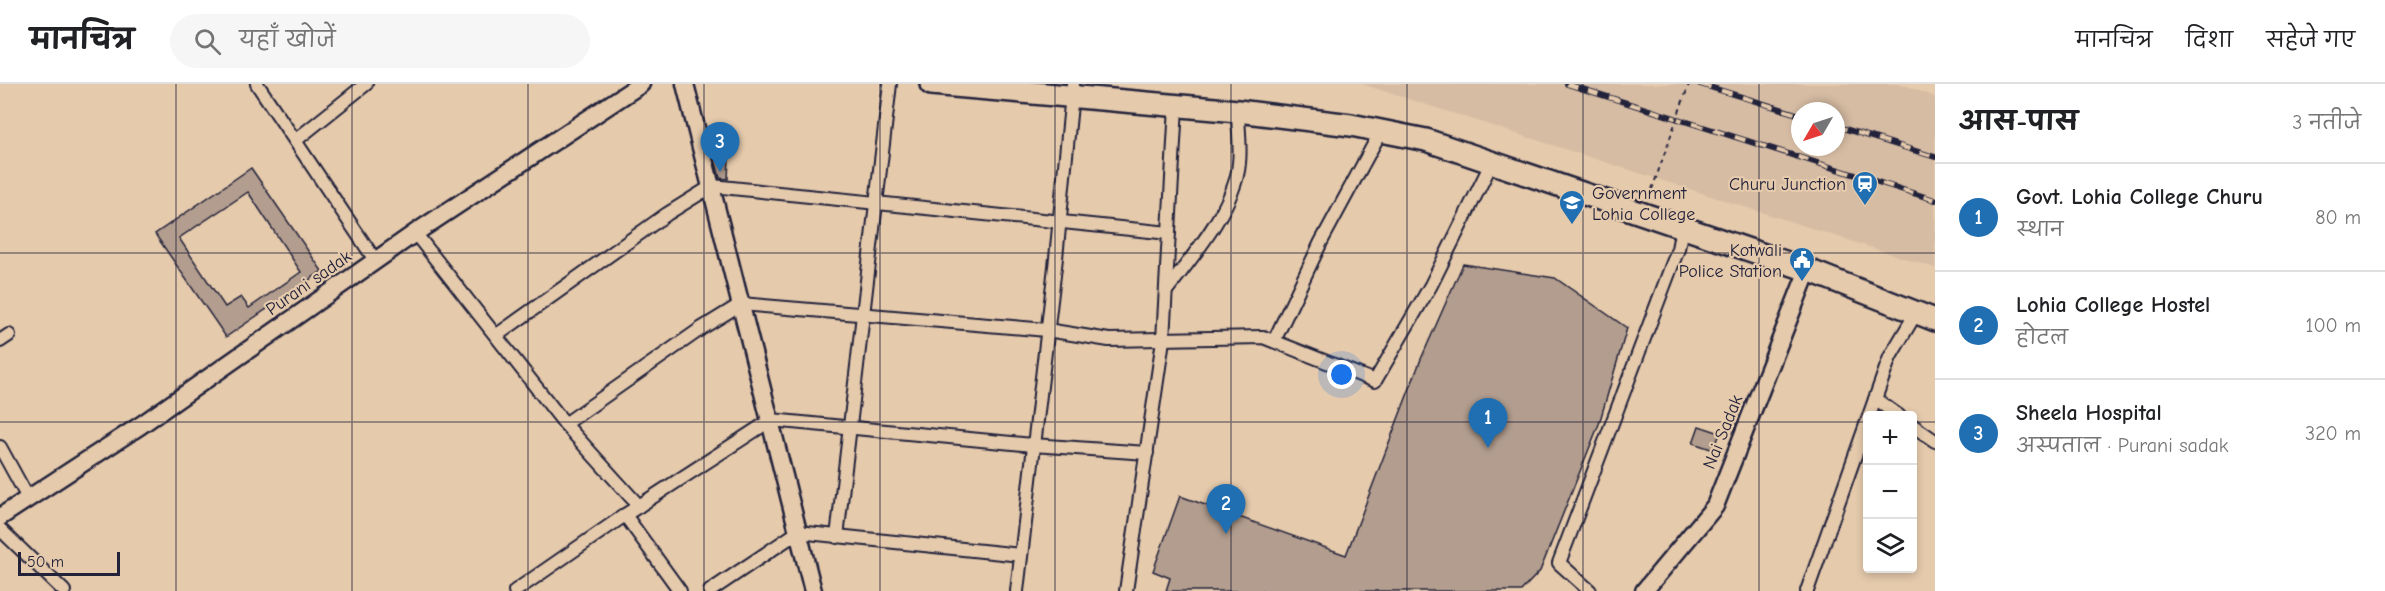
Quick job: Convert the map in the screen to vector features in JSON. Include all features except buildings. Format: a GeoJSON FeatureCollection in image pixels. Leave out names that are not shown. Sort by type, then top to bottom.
{"type":"FeatureCollection","features":[{"type":"Feature","properties":{"kind":"highway"},"geometry":{"type":"LineString","coordinates":[[931,84],[1073,90],[1176,106],[1351,125],[1426,140],[1808,270],[1925,316]]}},
{"type":"Feature","properties":{"kind":"main road","name":"Purani sadak"},"geometry":{"type":"LineString","coordinates":[[0,517],[141,425],[415,232],[641,84]]}},
{"type":"Feature","properties":{"kind":"main road"},"geometry":{"type":"LineString","coordinates":[[686,84],[813,591]]}},
{"type":"Feature","properties":{"kind":"main road","name":"Nai Sadak"},"geometry":{"type":"LineString","coordinates":[[1644,591],[1715,506],[1808,270]]}},
{"type":"Feature","properties":{"kind":"street"},"geometry":{"type":"LineString","coordinates":[[258,84],[375,260]]}},
{"type":"Feature","properties":{"kind":"street"},"geometry":{"type":"LineString","coordinates":[[296,140],[366,84]]}},
{"type":"Feature","properties":{"kind":"street"},"geometry":{"type":"LineString","coordinates":[[837,537],[890,84]]}},
{"type":"Feature","properties":{"kind":"street"},"geometry":{"type":"LineString","coordinates":[[1017,591],[1060,223],[1073,90]]}},
{"type":"Feature","properties":{"kind":"street"},"geometry":{"type":"LineString","coordinates":[[1126,591],[1163,340],[1176,106]]}},
{"type":"Feature","properties":{"kind":"street"},"geometry":{"type":"LineString","coordinates":[[1166,291],[1194,256],[1230,199],[1239,164],[1238,111]]}},
{"type":"Feature","properties":{"kind":"street"},"geometry":{"type":"LineString","coordinates":[[1274,341],[1321,242],[1381,131]]}},
{"type":"Feature","properties":{"kind":"street"},"geometry":{"type":"LineString","coordinates":[[565,424],[702,328],[741,304],[1047,330],[1109,340],[1263,337],[1375,381],[1431,285],[1492,162]]}},
{"type":"Feature","properties":{"kind":"street"},"geometry":{"type":"LineString","coordinates":[[497,335],[667,214],[712,186],[1169,233]]}},
{"type":"Feature","properties":{"kind":"street"},"geometry":{"type":"LineString","coordinates":[[1590,591],[1558,562],[1678,249],[1682,227]]}},
{"type":"Feature","properties":{"kind":"street"},"geometry":{"type":"LineString","coordinates":[[415,232],[565,424],[639,506]]}},
{"type":"Feature","properties":{"kind":"street"},"geometry":{"type":"LineString","coordinates":[[1870,411],[1890,357],[1925,316]]}},
{"type":"Feature","properties":{"kind":"street"},"geometry":{"type":"LineString","coordinates":[[1875,399],[1892,411]]}},
{"type":"Feature","properties":{"kind":"street"},"geometry":{"type":"LineString","coordinates":[[515,591],[625,515],[771,420],[1033,445],[1147,453]]}},
{"type":"Feature","properties":{"kind":"street"},"geometry":{"type":"LineString","coordinates":[[1917,428],[1935,441]]}},
{"type":"Feature","properties":{"kind":"street"},"geometry":{"type":"LineString","coordinates":[[1808,591],[1863,432]]}},
{"type":"Feature","properties":{"kind":"street"},"geometry":{"type":"LineString","coordinates":[[0,447],[28,498]]}},
{"type":"Feature","properties":{"kind":"street"},"geometry":{"type":"LineString","coordinates":[[625,515],[680,591]]}},
{"type":"Feature","properties":{"kind":"street"},"geometry":{"type":"LineString","coordinates":[[0,530],[64,591]]}},
{"type":"Feature","properties":{"kind":"street"},"geometry":{"type":"LineString","coordinates":[[710,591],[798,532],[1021,555]]}},
{"type":"Feature","properties":{"kind":"path"},"geometry":{"type":"LineString","coordinates":[[1643,213],[1689,84]]}},
{"type":"Feature","properties":{"kind":"shaded area"},"geometry":{"type":"Polygon","coordinates":[[[1362,84],[1902,84],[1935,97],[1935,268],[1362,84]]]}},
{"type":"Feature","properties":{"kind":"railway"},"geometry":{"type":"LineString","coordinates":[[1567,84],[1935,200]]}},
{"type":"Feature","properties":{"kind":"railway"},"geometry":{"type":"LineString","coordinates":[[1700,84],[1791,112]]}},
{"type":"Feature","properties":{"kind":"railway"},"geometry":{"type":"LineString","coordinates":[[1845,129],[1935,157]]}},
{"type":"Feature","properties":{"kind":"place","name":"Sheela Hospital"},"geometry":{"type":"Point","coordinates":[720,172]}},
{"type":"Feature","properties":{"kind":"place","name":"Churu Junction"},"geometry":{"type":"Point","coordinates":[1865,207]}},
{"type":"Feature","properties":{"kind":"place","name":"Government Lohia College"},"geometry":{"type":"Point","coordinates":[1572,226]}},
{"type":"Feature","properties":{"kind":"place","name":"Kotwali Police Station"},"geometry":{"type":"Point","coordinates":[1802,283]}},
{"type":"Feature","properties":{"kind":"place","name":"Govt. Lohia College Churu"},"geometry":{"type":"Point","coordinates":[1488,448]}},
{"type":"Feature","properties":{"kind":"place","name":"Lohia College Hostel"},"geometry":{"type":"Point","coordinates":[1226,534]}}]}
